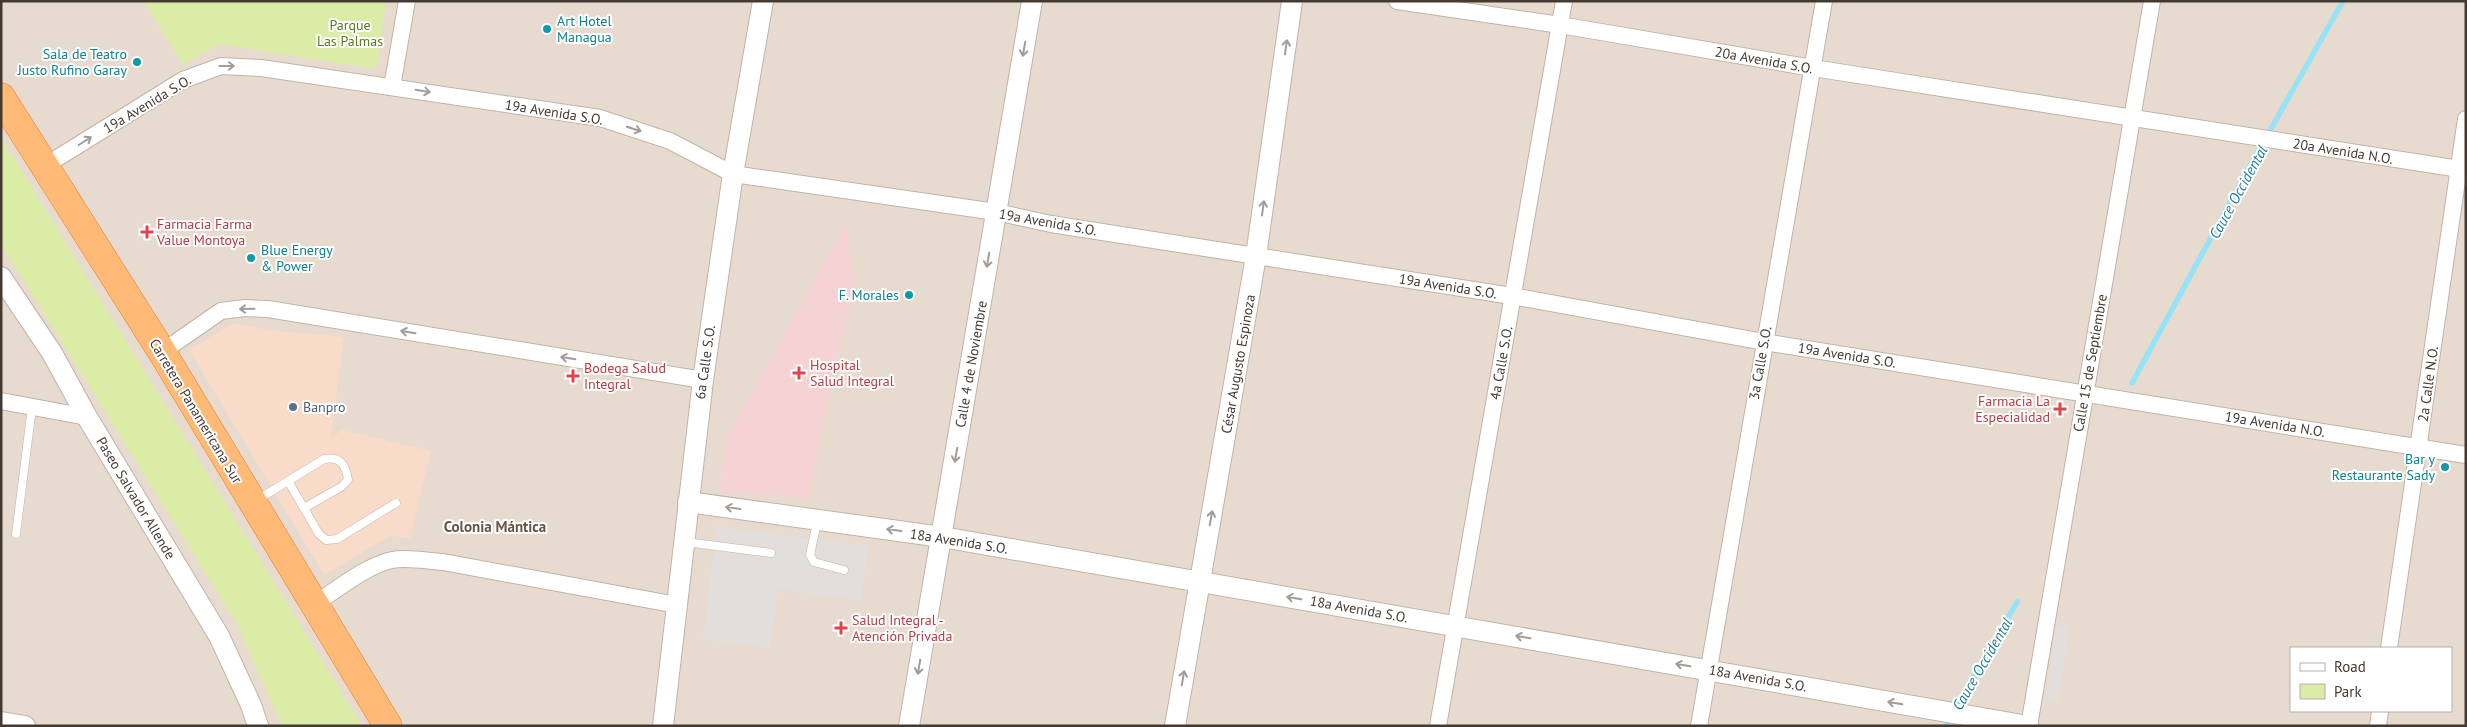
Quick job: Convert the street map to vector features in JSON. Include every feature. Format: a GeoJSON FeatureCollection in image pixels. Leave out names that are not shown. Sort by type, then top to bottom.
{"type":"FeatureCollection","features":[{"type":"Feature","properties":{"kind":"highway","name":"Carretera Panamericana Sur"},"geometry":{"type":"LineString","coordinates":[[1,98],[162,352],[251,503],[388,726]]}},
{"type":"Feature","properties":{"kind":"street"},"geometry":{"type":"LineString","coordinates":[[392,87],[407,1]]}},
{"type":"Feature","properties":{"kind":"street","name":"6a Calle S.O."},"geometry":{"type":"LineString","coordinates":[[663,726],[703,380],[733,174],[763,1]]}},
{"type":"Feature","properties":{"kind":"street","name":"Calle 4 de Noviembre"},"geometry":{"type":"LineString","coordinates":[[909,726],[1032,1]]}},
{"type":"Feature","properties":{"kind":"street","name":"César Augusto Espinoza"},"geometry":{"type":"LineString","coordinates":[[1175,726],[1256,256],[1292,1]]}},
{"type":"Feature","properties":{"kind":"street","name":"20a Avenida S.O."},"geometry":{"type":"LineString","coordinates":[[1397,1],[1560,25],[2131,119]]}},
{"type":"Feature","properties":{"kind":"street","name":"4a Calle S.O."},"geometry":{"type":"LineString","coordinates":[[1438,726],[1564,1]]}},
{"type":"Feature","properties":{"kind":"street","name":"3a Calle S.O."},"geometry":{"type":"LineString","coordinates":[[1699,726],[1824,1]]}},
{"type":"Feature","properties":{"kind":"street","name":"Calle 15 de Septiembre"},"geometry":{"type":"LineString","coordinates":[[2028,726],[2152,1]]}},
{"type":"Feature","properties":{"kind":"street","name":"19a Avenida S.O."},"geometry":{"type":"LineString","coordinates":[[43,167],[183,80],[220,66],[261,68],[600,118],[670,141],[733,174],[996,212],[1051,224],[1512,296],[1764,342],[2085,393]]}},
{"type":"Feature","properties":{"kind":"street","name":"20a Avenida N.O."},"geometry":{"type":"LineString","coordinates":[[2131,119],[2462,169]]}},
{"type":"Feature","properties":{"kind":"street","name":"2a Calle N.O."},"geometry":{"type":"LineString","coordinates":[[2389,647],[2462,169],[2466,119]]}},
{"type":"Feature","properties":{"kind":"street","name":"Paseo Salvador Allende"},"geometry":{"type":"LineString","coordinates":[[1,277],[52,354],[87,417],[218,636],[251,705],[258,726]]}},
{"type":"Feature","properties":{"kind":"street"},"geometry":{"type":"LineString","coordinates":[[162,352],[221,312],[252,308],[703,380]]}},
{"type":"Feature","properties":{"kind":"street","name":"19a Avenida N.O."},"geometry":{"type":"LineString","coordinates":[[2085,393],[2466,455]]}},
{"type":"Feature","properties":{"kind":"street"},"geometry":{"type":"LineString","coordinates":[[1,401],[87,417]]}},
{"type":"Feature","properties":{"kind":"street","name":"18a Avenida S.O."},"geometry":{"type":"LineString","coordinates":[[688,502],[942,537],[2028,726]]}},
{"type":"Feature","properties":{"kind":"street"},"geometry":{"type":"LineString","coordinates":[[313,605],[373,568],[392,560],[414,560],[443,562],[677,605]]}},
{"type":"Feature","properties":{"kind":"street"},"geometry":{"type":"LineString","coordinates":[[2378,726],[2380,712]]}},
{"type":"Feature","properties":{"kind":"street"},"geometry":{"type":"LineString","coordinates":[[1,722],[24,726]]}},
{"type":"Feature","properties":{"kind":"lane"},"geometry":{"type":"LineString","coordinates":[[16,534],[32,407]]}},
{"type":"Feature","properties":{"kind":"lane"},"geometry":{"type":"LineString","coordinates":[[251,503],[324,459],[334,457],[341,461],[348,480],[341,487],[304,508]]}},
{"type":"Feature","properties":{"kind":"lane"},"geometry":{"type":"LineString","coordinates":[[288,481],[319,534],[326,540],[337,539],[396,503]]}},
{"type":"Feature","properties":{"kind":"lane"},"geometry":{"type":"LineString","coordinates":[[817,520],[810,555],[814,562],[844,570]]}},
{"type":"Feature","properties":{"kind":"lane"},"geometry":{"type":"LineString","coordinates":[[684,542],[771,553]]}},
{"type":"Feature","properties":{"kind":"shaded area"},"geometry":{"type":"Polygon","coordinates":[[[1,1],[2466,1],[2466,726],[1,726],[1,1]]]}},
{"type":"Feature","properties":{"kind":"shaded area","name":"Hospital Salud Integral"},"geometry":{"type":"Polygon","coordinates":[[[845,225],[855,278],[808,498],[719,492],[726,439],[845,225]]]}},
{"type":"Feature","properties":{"kind":"shaded area"},"geometry":{"type":"Polygon","coordinates":[[[233,323],[268,330],[344,337],[331,438],[342,430],[431,451],[410,539],[391,535],[324,575],[189,350],[233,323]]]}},
{"type":"Feature","properties":{"kind":"shaded area"},"geometry":{"type":"Polygon","coordinates":[[[717,527],[868,546],[861,600],[778,589],[770,648],[703,639],[717,527]]]}},
{"type":"Feature","properties":{"kind":"shaded area"},"geometry":{"type":"Polygon","coordinates":[[[2057,625],[2069,627],[2058,701],[2045,699],[2057,625]]]}},
{"type":"Feature","properties":{"kind":"green space","name":"Parque Las Palmas"},"geometry":{"type":"Polygon","coordinates":[[[144,1],[386,1],[376,69],[219,44],[183,65],[144,1]]]}},
{"type":"Feature","properties":{"kind":"green space"},"geometry":{"type":"Polygon","coordinates":[[[1,137],[362,726],[282,726],[237,624],[1,244],[1,137]]]}},
{"type":"Feature","properties":{"kind":"waterway","name":"Cauce Occidental"},"geometry":{"type":"LineString","coordinates":[[2132,383],[2251,164],[2343,1]]}},
{"type":"Feature","properties":{"kind":"waterway","name":"Cauce Occidental"},"geometry":{"type":"LineString","coordinates":[[1946,726],[2017,602]]}},
{"type":"Feature","properties":{"kind":"place","name":"Art Hotel Managua"},"geometry":{"type":"Point","coordinates":[547,29]}},
{"type":"Feature","properties":{"kind":"place","name":"Sala de Teatro Justo Rufino Garay"},"geometry":{"type":"Point","coordinates":[137,62]}},
{"type":"Feature","properties":{"kind":"place","name":"Farmacia Farma Value Montoya"},"geometry":{"type":"Point","coordinates":[147,232]}},
{"type":"Feature","properties":{"kind":"place","name":"Blue Energy & Power"},"geometry":{"type":"Point","coordinates":[251,258]}},
{"type":"Feature","properties":{"kind":"place","name":"F. Morales"},"geometry":{"type":"Point","coordinates":[909,295]}},
{"type":"Feature","properties":{"kind":"place","name":"Hospital Salud Integral"},"geometry":{"type":"Point","coordinates":[799,373]}},
{"type":"Feature","properties":{"kind":"place","name":"Bodega Salud Integral"},"geometry":{"type":"Point","coordinates":[573,376]}},
{"type":"Feature","properties":{"kind":"place","name":"Banpro"},"geometry":{"type":"Point","coordinates":[293,407]}},
{"type":"Feature","properties":{"kind":"place","name":"Farmacia La Especialidad"},"geometry":{"type":"Point","coordinates":[2060,409]}},
{"type":"Feature","properties":{"kind":"place","name":"Bar y Restaurante Sady"},"geometry":{"type":"Point","coordinates":[2445,467]}},
{"type":"Feature","properties":{"kind":"place","name":"Salud Integral - Atención Privada"},"geometry":{"type":"Point","coordinates":[841,628]}},
{"type":"Feature","properties":{"kind":"district","name":"Colonia Mántica"},"geometry":{"type":"Point","coordinates":[495,526]}}]}
